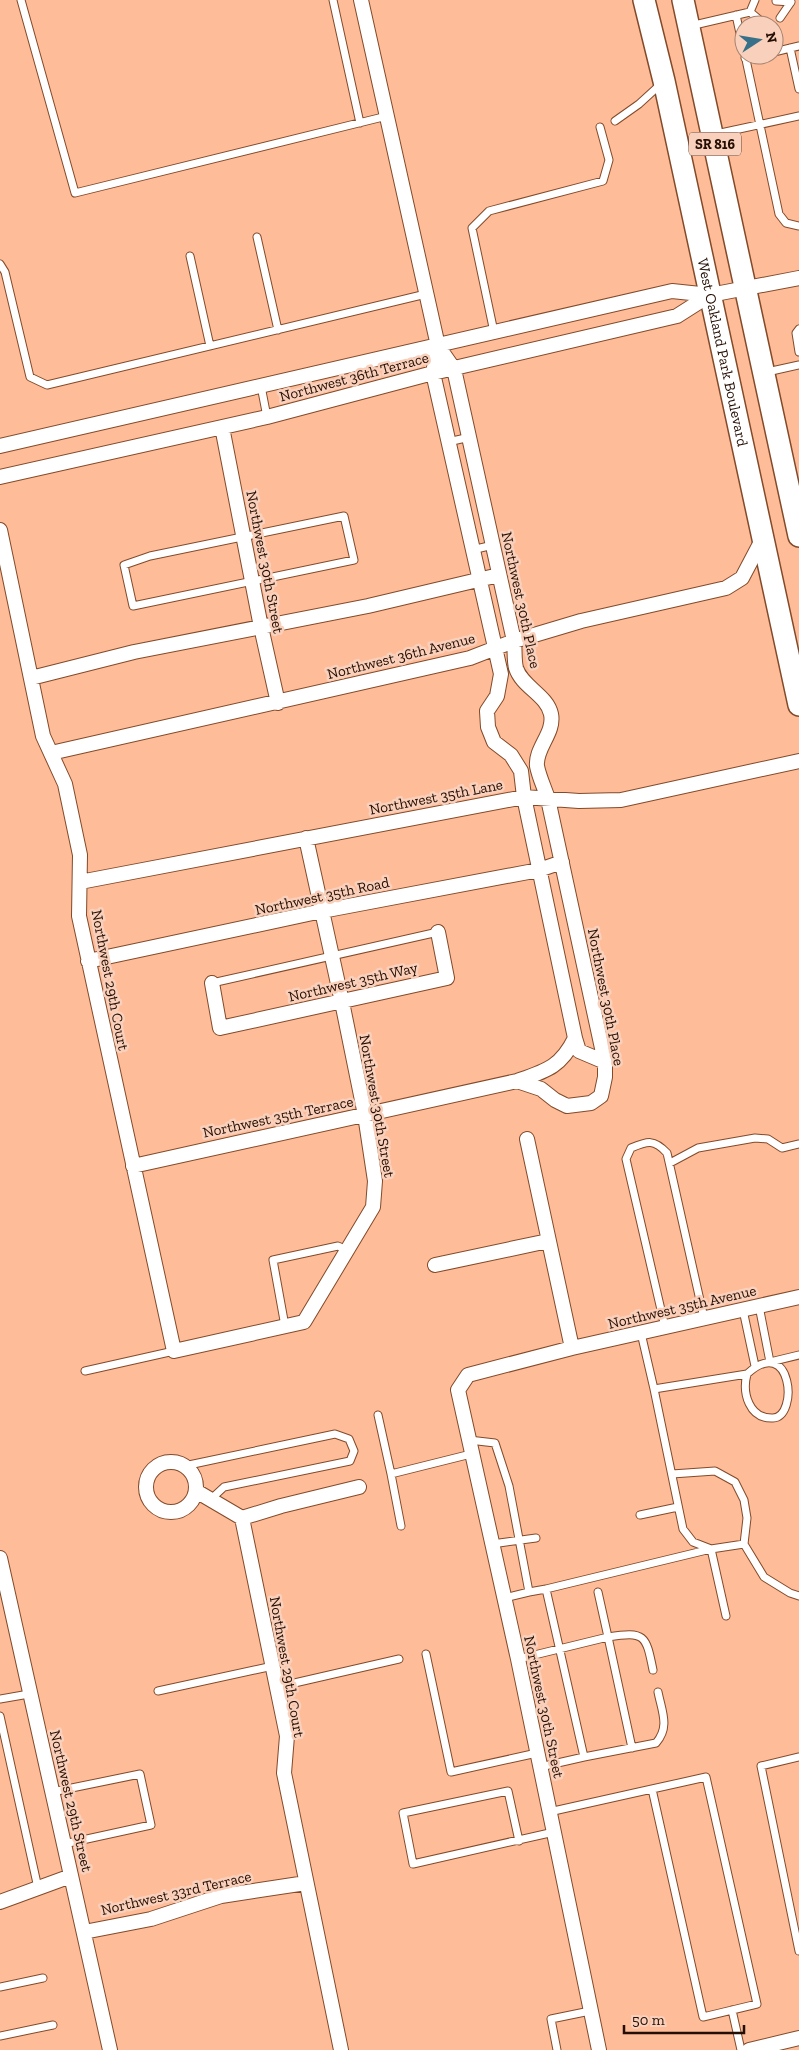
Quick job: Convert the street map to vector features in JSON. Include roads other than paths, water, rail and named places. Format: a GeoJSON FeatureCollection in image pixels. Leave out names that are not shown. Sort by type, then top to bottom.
{"type":"FeatureCollection","features":[{"type":"Feature","properties":{"kind":"main road","name":"West Oakland Park Boulevard"},"geometry":{"type":"LineString","coordinates":[[644,0],[664,81],[799,705]]}},
{"type":"Feature","properties":{"kind":"main road","name":"SR 816"},"geometry":{"type":"LineString","coordinates":[[683,0],[799,536]]}},
{"type":"Feature","properties":{"kind":"street"},"geometry":{"type":"LineString","coordinates":[[361,0],[438,346],[433,373],[501,674],[497,696],[487,711],[488,727],[494,742],[511,754],[521,771],[524,797],[539,870],[579,1051],[605,1062]]}},
{"type":"Feature","properties":{"kind":"street","name":"Northwest 36th Terrace"},"geometry":{"type":"LineString","coordinates":[[0,446],[672,291],[710,295],[799,278]]}},
{"type":"Feature","properties":{"kind":"street","name":"Northwest 36th Terrace"},"geometry":{"type":"LineString","coordinates":[[0,477],[267,417],[433,373],[677,316],[710,295]]}},
{"type":"Feature","properties":{"kind":"street","name":"Northwest 30th Place"},"geometry":{"type":"LineString","coordinates":[[438,346],[454,369],[514,641],[516,668],[522,681],[547,704],[552,714],[551,728],[540,752],[537,765],[548,799],[605,1062],[605,1077],[601,1096],[591,1103],[567,1106],[555,1100],[541,1089],[517,1081]]}},
{"type":"Feature","properties":{"kind":"street","name":"Northwest 30th Street"},"geometry":{"type":"LineString","coordinates":[[222,427],[253,581],[260,628],[278,703]]}},
{"type":"Feature","properties":{"kind":"street","name":"Northwest 29th Court"},"geometry":{"type":"LineString","coordinates":[[0,530],[43,736],[65,784],[80,855],[78,916],[174,1351]]}},
{"type":"Feature","properties":{"kind":"street","name":"Northwest 36th Avenue"},"geometry":{"type":"LineString","coordinates":[[51,753],[470,658],[514,641],[580,621],[726,588],[742,578],[762,540]]}},
{"type":"Feature","properties":{"kind":"street"},"geometry":{"type":"LineString","coordinates":[[31,678],[134,652],[260,628],[500,575]]}},
{"type":"Feature","properties":{"kind":"street","name":"Northwest 35th Lane"},"geometry":{"type":"LineString","coordinates":[[80,882],[524,797],[579,801],[621,800],[799,761]]}},
{"type":"Feature","properties":{"kind":"street","name":"Northwest 30th Street"},"geometry":{"type":"LineString","coordinates":[[174,1351],[304,1322],[373,1207],[376,1181],[365,1115],[306,838]]}},
{"type":"Feature","properties":{"kind":"street","name":"Northwest 35th Road"},"geometry":{"type":"LineString","coordinates":[[88,961],[322,911],[539,870],[562,862]]}},
{"type":"Feature","properties":{"kind":"street","name":"Northwest 35th Way"},"geometry":{"type":"LineString","coordinates":[[212,983],[220,1028],[342,1002],[447,978],[438,932]]}},
{"type":"Feature","properties":{"kind":"street"},"geometry":{"type":"LineString","coordinates":[[517,1081],[550,1069],[568,1053],[575,1038]]}},
{"type":"Feature","properties":{"kind":"street","name":"Northwest 35th Terrace"},"geometry":{"type":"LineString","coordinates":[[133,1166],[517,1081]]}},
{"type":"Feature","properties":{"kind":"street"},"geometry":{"type":"LineString","coordinates":[[527,1139],[572,1348]]}},
{"type":"Feature","properties":{"kind":"street"},"geometry":{"type":"LineString","coordinates":[[435,1265],[548,1242]]}},
{"type":"Feature","properties":{"kind":"street","name":"Northwest 35th Avenue"},"geometry":{"type":"LineString","coordinates":[[468,1375],[572,1348],[799,1297]]}},
{"type":"Feature","properties":{"kind":"street","name":"Northwest 30th Street"},"geometry":{"type":"LineString","coordinates":[[468,1375],[458,1390],[518,1659],[599,2050]]}},
{"type":"Feature","properties":{"kind":"street"},"geometry":{"type":"LineString","coordinates":[[165,1462],[175,1462],[184,1466],[192,1472],[196,1482],[196,1492],[192,1501],[186,1508],[176,1512],[166,1512],[157,1509],[150,1502],[146,1493],[146,1483],[150,1474],[156,1466],[165,1462]]}},
{"type":"Feature","properties":{"kind":"street"},"geometry":{"type":"LineString","coordinates":[[196,1492],[242,1518],[280,1506],[359,1486]]}},
{"type":"Feature","properties":{"kind":"street","name":"Northwest 29th Court"},"geometry":{"type":"LineString","coordinates":[[242,1518],[287,1736],[284,1773],[341,2050]]}},
{"type":"Feature","properties":{"kind":"street","name":"Northwest 29th Street"},"geometry":{"type":"LineString","coordinates":[[0,1558],[110,2050]]}},
{"type":"Feature","properties":{"kind":"street"},"geometry":{"type":"LineString","coordinates":[[0,1902],[71,1876]]}},
{"type":"Feature","properties":{"kind":"street","name":"Northwest 33rd Terrace"},"geometry":{"type":"LineString","coordinates":[[84,1932],[151,1919],[221,1896],[306,1883]]}},
{"type":"Feature","properties":{"kind":"street"},"geometry":{"type":"LineString","coordinates":[[749,2050],[775,2047],[799,2038]]}},
{"type":"Feature","properties":{"kind":"lane"},"geometry":{"type":"LineString","coordinates":[[20,0],[75,193],[387,116]]}},
{"type":"Feature","properties":{"kind":"lane"},"geometry":{"type":"LineString","coordinates":[[333,0],[360,123]]}},
{"type":"Feature","properties":{"kind":"lane"},"geometry":{"type":"LineString","coordinates":[[776,1],[793,1]]}},
{"type":"Feature","properties":{"kind":"lane"},"geometry":{"type":"LineString","coordinates":[[778,10],[793,1]]}},
{"type":"Feature","properties":{"kind":"lane"},"geometry":{"type":"LineString","coordinates":[[782,15],[793,1]]}},
{"type":"Feature","properties":{"kind":"lane"},"geometry":{"type":"LineString","coordinates":[[750,12],[756,2]]}},
{"type":"Feature","properties":{"kind":"lane"},"geometry":{"type":"LineString","coordinates":[[750,12],[754,15]]}},
{"type":"Feature","properties":{"kind":"lane"},"geometry":{"type":"LineString","coordinates":[[736,15],[750,12],[760,13]]}},
{"type":"Feature","properties":{"kind":"lane"},"geometry":{"type":"LineString","coordinates":[[690,26],[734,15]]}},
{"type":"Feature","properties":{"kind":"lane"},"geometry":{"type":"LineString","coordinates":[[784,50],[799,46]]}},
{"type":"Feature","properties":{"kind":"lane"},"geometry":{"type":"LineString","coordinates":[[790,48],[799,89]]}},
{"type":"Feature","properties":{"kind":"lane"},"geometry":{"type":"LineString","coordinates":[[747,65],[779,214],[786,223],[799,226]]}},
{"type":"Feature","properties":{"kind":"lane"},"geometry":{"type":"LineString","coordinates":[[615,121],[664,81]]}},
{"type":"Feature","properties":{"kind":"lane"},"geometry":{"type":"LineString","coordinates":[[713,135],[799,116]]}},
{"type":"Feature","properties":{"kind":"lane"},"geometry":{"type":"LineString","coordinates":[[494,333],[472,228],[489,211],[603,181],[609,160],[600,127]]}},
{"type":"Feature","properties":{"kind":"lane"},"geometry":{"type":"LineString","coordinates":[[257,237],[278,330]]}},
{"type":"Feature","properties":{"kind":"lane"},"geometry":{"type":"LineString","coordinates":[[190,256],[210,346]]}},
{"type":"Feature","properties":{"kind":"lane"},"geometry":{"type":"LineString","coordinates":[[0,264],[5,272],[30,377],[47,385],[426,294]]}},
{"type":"Feature","properties":{"kind":"lane"},"geometry":{"type":"LineString","coordinates":[[799,329],[796,333],[799,352]]}},
{"type":"Feature","properties":{"kind":"lane"},"geometry":{"type":"LineString","coordinates":[[764,372],[799,365]]}},
{"type":"Feature","properties":{"kind":"lane"},"geometry":{"type":"LineString","coordinates":[[261,386],[267,417]]}},
{"type":"Feature","properties":{"kind":"lane"},"geometry":{"type":"LineString","coordinates":[[448,442],[470,437]]}},
{"type":"Feature","properties":{"kind":"lane"},"geometry":{"type":"LineString","coordinates":[[344,516],[354,560],[132,606],[124,565],[150,556],[244,538],[344,516]]}},
{"type":"Feature","properties":{"kind":"lane"},"geometry":{"type":"LineString","coordinates":[[472,550],[493,545]]}},
{"type":"Feature","properties":{"kind":"lane"},"geometry":{"type":"LineString","coordinates":[[212,983],[438,932]]}},
{"type":"Feature","properties":{"kind":"lane"},"geometry":{"type":"LineString","coordinates":[[670,1162],[698,1148],[755,1138],[768,1138],[782,1148],[799,1144]]}},
{"type":"Feature","properties":{"kind":"lane"},"geometry":{"type":"LineString","coordinates":[[665,1327],[626,1159],[631,1148],[644,1142],[658,1144],[667,1153],[704,1318]]}},
{"type":"Feature","properties":{"kind":"lane"},"geometry":{"type":"LineString","coordinates":[[285,1326],[273,1260],[338,1246],[347,1250]]}},
{"type":"Feature","properties":{"kind":"lane"},"geometry":{"type":"LineString","coordinates":[[759,1306],[770,1362]]}},
{"type":"Feature","properties":{"kind":"lane"},"geometry":{"type":"LineString","coordinates":[[743,1310],[755,1366]]}},
{"type":"Feature","properties":{"kind":"lane"},"geometry":{"type":"LineString","coordinates":[[641,1333],[683,1530],[694,1542],[711,1549]]}},
{"type":"Feature","properties":{"kind":"lane"},"geometry":{"type":"LineString","coordinates":[[85,1371],[174,1351]]}},
{"type":"Feature","properties":{"kind":"lane"},"geometry":{"type":"LineString","coordinates":[[770,1362],[786,1368],[792,1379],[795,1393],[793,1405],[787,1413],[776,1418],[764,1418],[753,1410],[746,1398],[745,1384],[747,1374],[755,1366],[770,1362],[799,1355]]}},
{"type":"Feature","properties":{"kind":"lane"},"geometry":{"type":"LineString","coordinates":[[654,1389],[747,1374]]}},
{"type":"Feature","properties":{"kind":"lane"},"geometry":{"type":"LineString","coordinates":[[378,1415],[401,1526]]}},
{"type":"Feature","properties":{"kind":"lane"},"geometry":{"type":"LineString","coordinates":[[184,1466],[335,1434],[349,1439],[354,1451],[350,1461],[224,1487],[209,1501]]}},
{"type":"Feature","properties":{"kind":"lane"},"geometry":{"type":"LineString","coordinates":[[469,1440],[496,1443],[509,1486],[529,1592]]}},
{"type":"Feature","properties":{"kind":"lane"},"geometry":{"type":"LineString","coordinates":[[391,1474],[472,1454]]}},
{"type":"Feature","properties":{"kind":"lane"},"geometry":{"type":"LineString","coordinates":[[672,1474],[715,1471],[735,1482],[744,1500],[747,1518],[744,1544],[764,1577],[790,1593],[799,1596]]}},
{"type":"Feature","properties":{"kind":"lane"},"geometry":{"type":"LineString","coordinates":[[640,1515],[678,1506]]}},
{"type":"Feature","properties":{"kind":"lane"},"geometry":{"type":"LineString","coordinates":[[492,1544],[536,1538]]}},
{"type":"Feature","properties":{"kind":"lane"},"geometry":{"type":"LineString","coordinates":[[504,1598],[711,1549],[744,1544]]}},
{"type":"Feature","properties":{"kind":"lane"},"geometry":{"type":"LineString","coordinates":[[711,1549],[726,1616]]}},
{"type":"Feature","properties":{"kind":"lane"},"geometry":{"type":"LineString","coordinates":[[546,1589],[584,1757]]}},
{"type":"Feature","properties":{"kind":"lane"},"geometry":{"type":"LineString","coordinates":[[598,1592],[632,1748]]}},
{"type":"Feature","properties":{"kind":"lane"},"geometry":{"type":"LineString","coordinates":[[518,1659],[608,1637],[629,1634],[641,1636],[648,1644],[653,1670]]}},
{"type":"Feature","properties":{"kind":"lane"},"geometry":{"type":"LineString","coordinates":[[426,1654],[451,1772],[539,1760],[584,1757],[656,1743],[663,1735],[665,1722],[658,1692]]}},
{"type":"Feature","properties":{"kind":"lane"},"geometry":{"type":"LineString","coordinates":[[277,1687],[399,1659]]}},
{"type":"Feature","properties":{"kind":"lane"},"geometry":{"type":"LineString","coordinates":[[158,1691],[273,1666]]}},
{"type":"Feature","properties":{"kind":"lane"},"geometry":{"type":"LineString","coordinates":[[0,1699],[29,1694]]}},
{"type":"Feature","properties":{"kind":"lane"},"geometry":{"type":"LineString","coordinates":[[0,1716],[38,1888]]}},
{"type":"Feature","properties":{"kind":"lane"},"geometry":{"type":"LineString","coordinates":[[799,1757],[761,1766],[799,1951]]}},
{"type":"Feature","properties":{"kind":"lane"},"geometry":{"type":"LineString","coordinates":[[52,1792],[140,1774],[151,1825],[64,1844]]}},
{"type":"Feature","properties":{"kind":"lane"},"geometry":{"type":"LineString","coordinates":[[550,1812],[652,1788],[706,1777],[757,2004],[703,2017],[652,1788]]}},
{"type":"Feature","properties":{"kind":"lane"},"geometry":{"type":"LineString","coordinates":[[519,1841],[508,1791],[403,1814],[413,1864],[519,1841],[554,1832]]}},
{"type":"Feature","properties":{"kind":"lane"},"geometry":{"type":"LineString","coordinates":[[0,1987],[43,1978]]}},
{"type":"Feature","properties":{"kind":"lane"},"geometry":{"type":"LineString","coordinates":[[732,2010],[741,2050]]}},
{"type":"Feature","properties":{"kind":"lane"},"geometry":{"type":"LineString","coordinates":[[558,2050],[551,2019],[590,2011]]}},
{"type":"Feature","properties":{"kind":"lane"},"geometry":{"type":"LineString","coordinates":[[0,2036],[53,2025]]}}]}
